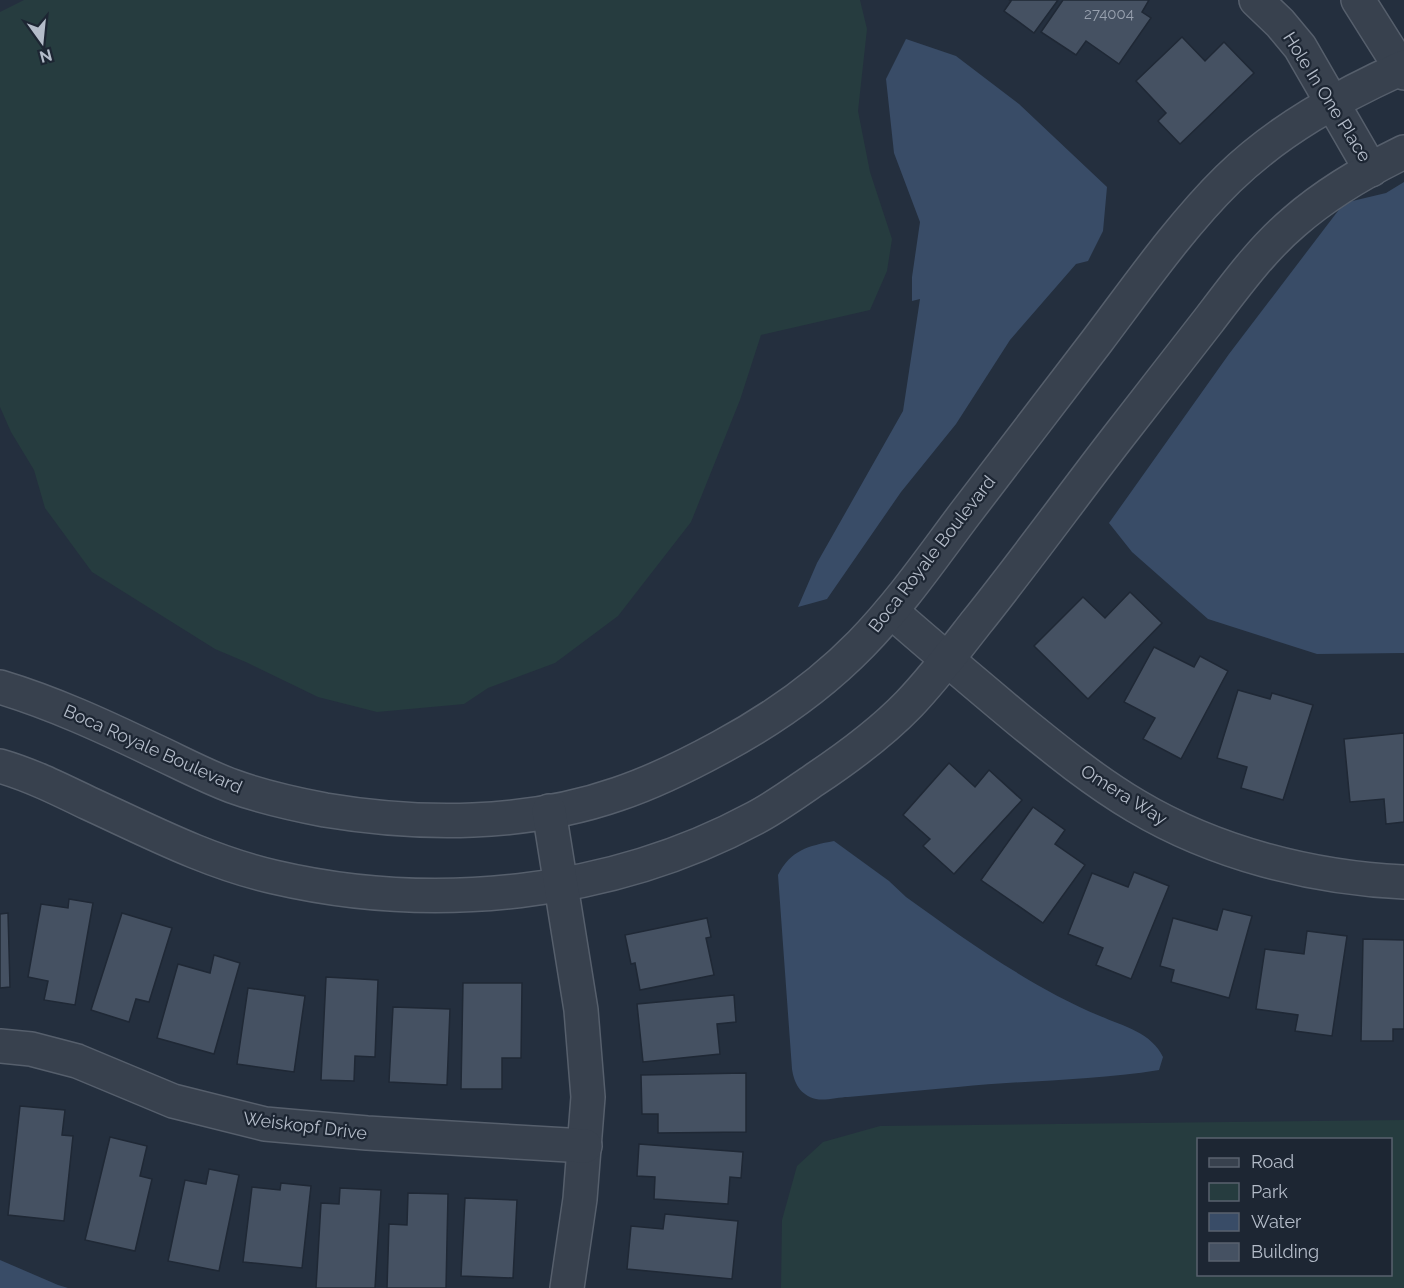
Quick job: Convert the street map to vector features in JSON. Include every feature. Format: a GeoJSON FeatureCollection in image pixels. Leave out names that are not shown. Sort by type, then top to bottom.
{"type":"FeatureCollection","features":[{"type":"Feature","properties":{"kind":"street","name":"Hole In One Place"},"geometry":{"type":"LineString","coordinates":[[1256,0],[1280,23],[1300,47],[1371,170]]}},
{"type":"Feature","properties":{"kind":"street"},"geometry":{"type":"LineString","coordinates":[[1358,0],[1403,70]]}},
{"type":"Feature","properties":{"kind":"street","name":"Boca Royale Boulevard"},"geometry":{"type":"LineString","coordinates":[[0,687],[69,711],[196,772],[232,786],[286,802],[374,817],[429,820],[473,819],[549,811],[576,807],[659,778],[697,760],[769,720],[831,672],[858,647],[891,611],[1114,318],[1204,204],[1231,176],[1275,139],[1331,102],[1403,70]]}},
{"type":"Feature","properties":{"kind":"street"},"geometry":{"type":"LineString","coordinates":[[0,766],[35,778],[166,839],[236,866],[330,888],[417,897],[496,893],[561,884],[619,871],[673,854],[758,817],[838,764],[906,707],[1037,546],[1255,261],[1294,222],[1326,196],[1404,152]]}},
{"type":"Feature","properties":{"kind":"street","name":"Omera Way"},"geometry":{"type":"LineString","coordinates":[[891,611],[946,660],[1098,782],[1138,807],[1224,847],[1313,872],[1365,881],[1404,882]]}},
{"type":"Feature","properties":{"kind":"street"},"geometry":{"type":"LineString","coordinates":[[549,811],[581,1010],[588,1097],[585,1146],[567,1288]]}},
{"type":"Feature","properties":{"kind":"street","name":"Weiskopf Drive"},"geometry":{"type":"LineString","coordinates":[[0,1046],[31,1049],[77,1061],[173,1101],[265,1124],[367,1133],[585,1146]]}},
{"type":"Feature","properties":{"kind":"green space"},"geometry":{"type":"Polygon","coordinates":[[[24,0],[860,0],[867,29],[858,111],[870,172],[892,239],[887,271],[870,310],[761,335],[740,400],[691,522],[618,616],[555,663],[488,688],[464,704],[377,712],[318,697],[215,649],[92,572],[45,508],[34,470],[11,432],[0,407],[0,12],[24,0]]]}},
{"type":"Feature","properties":{"kind":"green space"},"geometry":{"type":"Polygon","coordinates":[[[1404,1120],[1404,1288],[781,1288],[782,1220],[797,1166],[823,1142],[880,1126],[1404,1120]]]}},
{"type":"Feature","properties":{"kind":"water"},"geometry":{"type":"Polygon","coordinates":[[[906,39],[956,56],[1019,104],[1107,187],[1103,231],[1088,261],[1076,264],[1010,340],[956,424],[901,492],[827,599],[798,607],[817,563],[903,411],[920,299],[912,301],[912,277],[920,222],[894,153],[886,79],[906,39]]]}},
{"type":"Feature","properties":{"kind":"water"},"geometry":{"type":"Polygon","coordinates":[[[1404,182],[1404,653],[1317,654],[1208,619],[1132,552],[1109,523],[1229,354],[1344,203],[1386,193],[1404,182]]]}},
{"type":"Feature","properties":{"kind":"water"},"geometry":{"type":"Polygon","coordinates":[[[834,841],[889,881],[906,897],[1000,962],[1074,1004],[1144,1036],[1152,1042],[1163,1057],[1159,1070],[828,1099],[816,1099],[806,1095],[796,1084],[792,1069],[778,875],[789,860],[801,850],[834,841]]]}},
{"type":"Feature","properties":{"kind":"water"},"geometry":{"type":"Polygon","coordinates":[[[0,1260],[58,1285],[68,1288],[0,1288],[0,1260]]]}},
{"type":"Feature","properties":{"kind":"building"},"geometry":{"type":"Polygon","coordinates":[[[1009,0],[1058,0],[1034,33],[1004,11],[1011,1],[1009,0]]]}},
{"type":"Feature","properties":{"kind":"building"},"geometry":{"type":"Polygon","coordinates":[[[1063,0],[1149,0],[1142,12],[1151,18],[1119,64],[1086,41],[1076,55],[1041,32],[1063,0]]]}},
{"type":"Feature","properties":{"kind":"building"},"geometry":{"type":"Polygon","coordinates":[[[1182,37],[1205,61],[1224,42],[1254,73],[1180,144],[1158,121],[1166,113],[1136,81],[1182,37]]]}},
{"type":"Feature","properties":{"kind":"building"},"geometry":{"type":"Polygon","coordinates":[[[1130,592],[1162,623],[1088,699],[1034,646],[1083,597],[1105,618],[1130,592]]]}},
{"type":"Feature","properties":{"kind":"building"},"geometry":{"type":"Polygon","coordinates":[[[1154,647],[1194,667],[1200,656],[1228,671],[1181,759],[1143,739],[1155,718],[1124,702],[1154,647]]]}},
{"type":"Feature","properties":{"kind":"building"},"geometry":{"type":"Polygon","coordinates":[[[1238,690],[1270,699],[1272,693],[1313,705],[1283,800],[1241,788],[1247,767],[1217,758],[1238,690]]]}},
{"type":"Feature","properties":{"kind":"building"},"geometry":{"type":"Polygon","coordinates":[[[1404,733],[1404,822],[1386,824],[1384,799],[1350,802],[1344,739],[1404,733]]]}},
{"type":"Feature","properties":{"kind":"building"},"geometry":{"type":"Polygon","coordinates":[[[949,763],[975,787],[989,770],[1022,800],[954,874],[923,846],[930,839],[903,815],[949,763]]]}},
{"type":"Feature","properties":{"kind":"building"},"geometry":{"type":"Polygon","coordinates":[[[1033,807],[1065,830],[1055,844],[1085,865],[1043,923],[981,880],[1033,807]]]}},
{"type":"Feature","properties":{"kind":"building"},"geometry":{"type":"Polygon","coordinates":[[[1134,872],[1169,886],[1131,979],[1096,965],[1103,948],[1068,934],[1092,873],[1128,887],[1134,872]]]}},
{"type":"Feature","properties":{"kind":"building"},"geometry":{"type":"Polygon","coordinates":[[[69,899],[93,903],[75,1005],[44,1000],[48,981],[28,977],[41,904],[68,908],[69,899]]]}},
{"type":"Feature","properties":{"kind":"building"},"geometry":{"type":"Polygon","coordinates":[[[1223,909],[1252,916],[1229,998],[1171,982],[1174,970],[1160,966],[1173,918],[1217,930],[1223,909]]]}},
{"type":"Feature","properties":{"kind":"building"},"geometry":{"type":"Polygon","coordinates":[[[8,913],[10,987],[0,988],[0,914],[8,913]]]}},
{"type":"Feature","properties":{"kind":"building"},"geometry":{"type":"Polygon","coordinates":[[[122,913],[172,928],[149,1002],[136,999],[129,1022],[91,1010],[122,913]]]}},
{"type":"Feature","properties":{"kind":"building"},"geometry":{"type":"Polygon","coordinates":[[[707,918],[711,937],[706,938],[714,975],[640,990],[635,963],[631,964],[625,935],[707,918]]]}},
{"type":"Feature","properties":{"kind":"building"},"geometry":{"type":"Polygon","coordinates":[[[1307,931],[1347,936],[1332,1036],[1295,1031],[1298,1015],[1256,1009],[1265,949],[1304,954],[1307,931]]]}},
{"type":"Feature","properties":{"kind":"building"},"geometry":{"type":"Polygon","coordinates":[[[1363,939],[1404,940],[1404,1029],[1393,1029],[1393,1041],[1361,1041],[1363,939]]]}},
{"type":"Feature","properties":{"kind":"building"},"geometry":{"type":"Polygon","coordinates":[[[214,955],[240,963],[214,1054],[157,1038],[178,964],[210,973],[214,955]]]}},
{"type":"Feature","properties":{"kind":"building"},"geometry":{"type":"Polygon","coordinates":[[[326,977],[378,980],[375,1057],[355,1056],[354,1081],[321,1080],[326,977]]]}},
{"type":"Feature","properties":{"kind":"building"},"geometry":{"type":"Polygon","coordinates":[[[463,983],[522,983],[521,1058],[502,1058],[502,1089],[461,1089],[463,983]]]}},
{"type":"Feature","properties":{"kind":"building"},"geometry":{"type":"Polygon","coordinates":[[[248,988],[305,996],[294,1072],[237,1064],[248,988]]]}},
{"type":"Feature","properties":{"kind":"building"},"geometry":{"type":"Polygon","coordinates":[[[734,995],[736,1022],[717,1024],[720,1054],[643,1062],[637,1004],[734,995]]]}},
{"type":"Feature","properties":{"kind":"building"},"geometry":{"type":"Polygon","coordinates":[[[393,1007],[450,1009],[447,1085],[389,1082],[393,1007]]]}},
{"type":"Feature","properties":{"kind":"building"},"geometry":{"type":"Polygon","coordinates":[[[746,1073],[746,1132],[658,1133],[658,1114],[642,1114],[641,1075],[746,1073]]]}},
{"type":"Feature","properties":{"kind":"building"},"geometry":{"type":"Polygon","coordinates":[[[20,1106],[65,1110],[62,1135],[73,1136],[64,1221],[8,1215],[20,1106]]]}},
{"type":"Feature","properties":{"kind":"building"},"geometry":{"type":"Polygon","coordinates":[[[110,1137],[147,1146],[140,1176],[152,1179],[135,1251],[85,1240],[110,1137]]]}},
{"type":"Feature","properties":{"kind":"building"},"geometry":{"type":"Polygon","coordinates":[[[639,1144],[743,1152],[741,1178],[730,1177],[728,1204],[654,1199],[655,1177],[637,1176],[639,1144]]]}},
{"type":"Feature","properties":{"kind":"building"},"geometry":{"type":"Polygon","coordinates":[[[209,1169],[239,1175],[219,1271],[168,1261],[185,1180],[206,1184],[209,1169]]]}},
{"type":"Feature","properties":{"kind":"building"},"geometry":{"type":"Polygon","coordinates":[[[281,1183],[311,1186],[302,1268],[243,1262],[252,1187],[280,1190],[281,1183]]]}},
{"type":"Feature","properties":{"kind":"building"},"geometry":{"type":"Polygon","coordinates":[[[340,1188],[381,1190],[375,1288],[316,1288],[321,1203],[339,1204],[340,1188]]]}},
{"type":"Feature","properties":{"kind":"building"},"geometry":{"type":"Polygon","coordinates":[[[408,1193],[448,1194],[446,1288],[387,1288],[389,1224],[407,1225],[408,1193]]]}},
{"type":"Feature","properties":{"kind":"building"},"geometry":{"type":"Polygon","coordinates":[[[465,1198],[517,1200],[513,1278],[461,1276],[465,1198]]]}},
{"type":"Feature","properties":{"kind":"building"},"geometry":{"type":"Polygon","coordinates":[[[665,1214],[738,1221],[732,1279],[627,1269],[631,1226],[663,1229],[665,1214]]]}}]}
